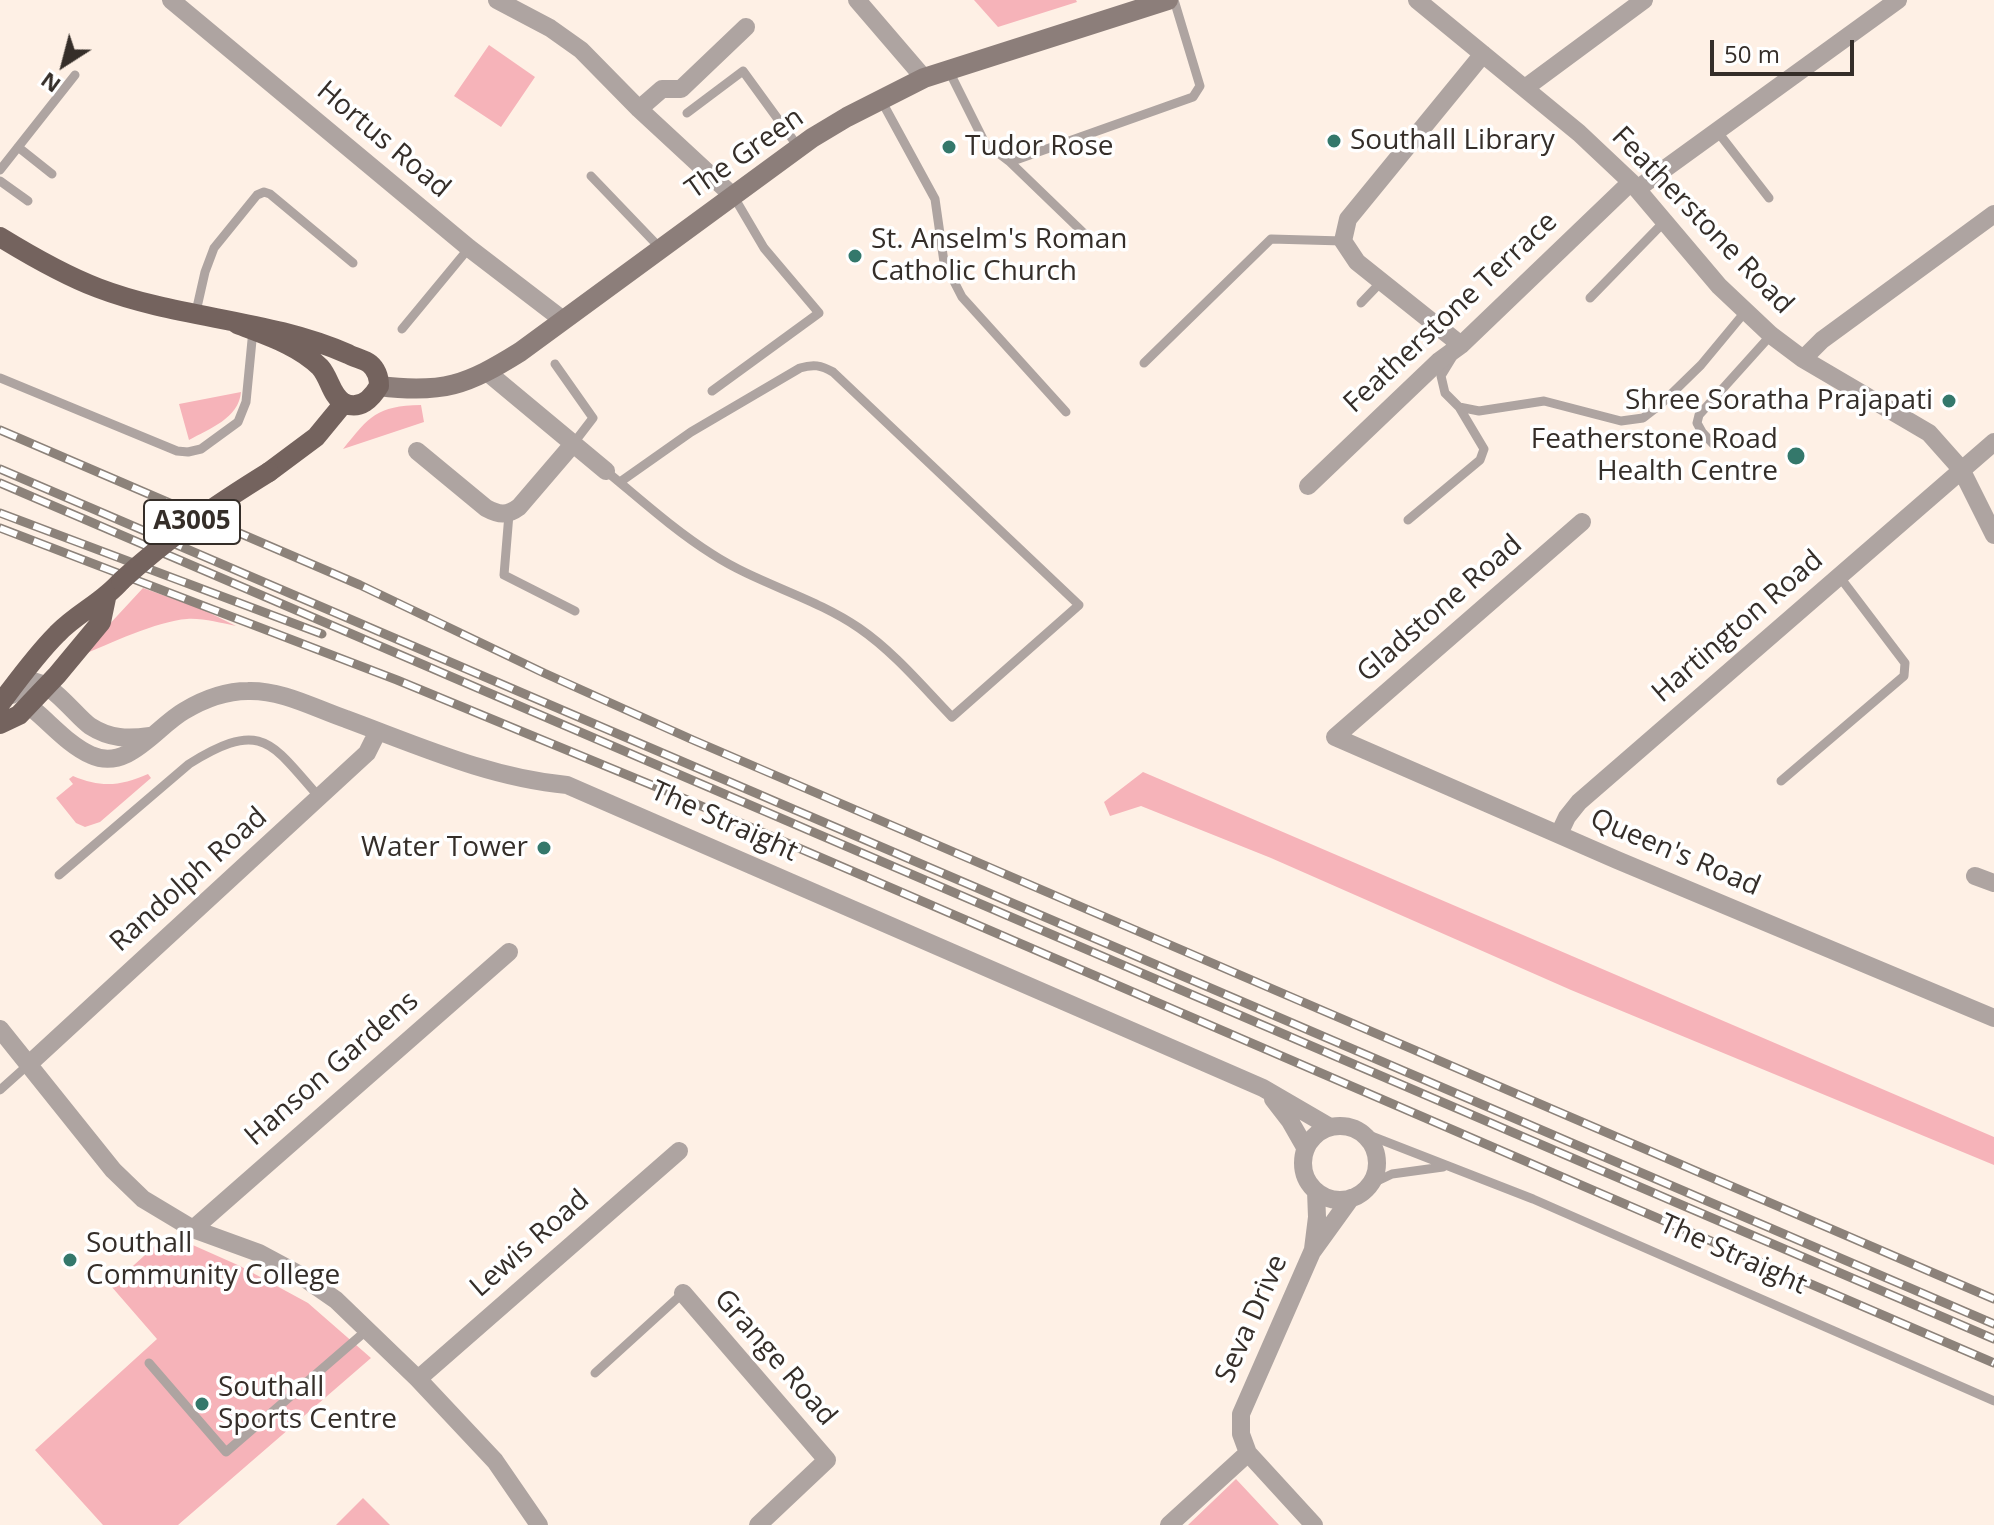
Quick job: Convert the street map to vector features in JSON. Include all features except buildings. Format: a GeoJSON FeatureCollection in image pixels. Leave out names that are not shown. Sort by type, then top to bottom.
{"type":"FeatureCollection","features":[{"type":"Feature","properties":{"kind":"main road"},"geometry":{"type":"LineString","coordinates":[[0,237],[58,270],[98,288],[167,310],[245,327],[282,331],[321,342],[371,365],[379,376],[379,386]]}},
{"type":"Feature","properties":{"kind":"main road"},"geometry":{"type":"LineString","coordinates":[[245,327],[307,356],[322,369],[335,395],[344,403]]}},
{"type":"Feature","properties":{"kind":"main road"},"geometry":{"type":"LineString","coordinates":[[330,383],[333,370],[354,357]]}},
{"type":"Feature","properties":{"kind":"main road","name":"A3005"},"geometry":{"type":"LineString","coordinates":[[0,704],[57,634],[78,615],[106,598],[172,536],[316,437],[344,403],[365,403],[379,386]]}},
{"type":"Feature","properties":{"kind":"main road","name":"A3005"},"geometry":{"type":"LineString","coordinates":[[0,724],[19,715],[27,707],[101,622],[106,598]]}},
{"type":"Feature","properties":{"kind":"street","name":"Hortus Road"},"geometry":{"type":"LineString","coordinates":[[171,0],[469,248],[563,320]]}},
{"type":"Feature","properties":{"kind":"street"},"geometry":{"type":"LineString","coordinates":[[497,0],[550,28],[581,50],[733,196]]}},
{"type":"Feature","properties":{"kind":"street"},"geometry":{"type":"LineString","coordinates":[[857,0],[924,78]]}},
{"type":"Feature","properties":{"kind":"street","name":"The Green"},"geometry":{"type":"LineString","coordinates":[[379,386],[409,390],[445,388],[487,372],[520,352],[799,148],[924,78],[1128,6],[1171,0]]}},
{"type":"Feature","properties":{"kind":"street","name":"Featherstone Road"},"geometry":{"type":"LineString","coordinates":[[1417,0],[1579,133],[1634,185],[1719,286],[1771,335],[1803,359],[1929,433],[1961,469],[1994,535]]}},
{"type":"Feature","properties":{"kind":"street"},"geometry":{"type":"LineString","coordinates":[[1525,88],[1644,0]]}},
{"type":"Feature","properties":{"kind":"street","name":"Featherstone Terrace"},"geometry":{"type":"LineString","coordinates":[[1308,486],[1439,361],[1461,345],[1634,185],[1717,131],[1898,0]]}},
{"type":"Feature","properties":{"kind":"street"},"geometry":{"type":"LineString","coordinates":[[639,109],[662,89],[681,89],[746,27]]}},
{"type":"Feature","properties":{"kind":"street"},"geometry":{"type":"LineString","coordinates":[[1461,345],[1357,262],[1343,241],[1348,219],[1483,54]]}},
{"type":"Feature","properties":{"kind":"street"},"geometry":{"type":"LineString","coordinates":[[1803,359],[1822,340],[1994,214]]}},
{"type":"Feature","properties":{"kind":"street"},"geometry":{"type":"LineString","coordinates":[[487,372],[613,476]]}},
{"type":"Feature","properties":{"kind":"street"},"geometry":{"type":"LineString","coordinates":[[1961,469],[1994,442]]}},
{"type":"Feature","properties":{"kind":"street"},"geometry":{"type":"LineString","coordinates":[[417,451],[486,508],[497,514],[509,514],[519,507],[573,444]]}},
{"type":"Feature","properties":{"kind":"street","name":"Hartington Road"},"geometry":{"type":"LineString","coordinates":[[1559,834],[1579,802],[1961,469]]}},
{"type":"Feature","properties":{"kind":"street","name":"Gladstone Road"},"geometry":{"type":"LineString","coordinates":[[1335,737],[1582,522]]}},
{"type":"Feature","properties":{"kind":"street"},"geometry":{"type":"LineString","coordinates":[[0,704],[27,683],[35,681],[47,686],[90,726],[104,733],[127,739],[152,735]]}},
{"type":"Feature","properties":{"kind":"street","name":"The Straight"},"geometry":{"type":"LineString","coordinates":[[27,707],[73,745],[102,759],[130,753],[182,712],[221,694],[250,691],[285,696],[512,777],[583,790],[1263,1088],[1330,1127]]}},
{"type":"Feature","properties":{"kind":"street","name":"Randolph Road"},"geometry":{"type":"LineString","coordinates":[[29,1064],[320,798],[367,753],[378,731]]}},
{"type":"Feature","properties":{"kind":"street","name":"Queen's Road"},"geometry":{"type":"LineString","coordinates":[[1335,737],[1617,860],[1994,1018]]}},
{"type":"Feature","properties":{"kind":"street"},"geometry":{"type":"LineString","coordinates":[[1975,876],[1994,883]]}},
{"type":"Feature","properties":{"kind":"street","name":"Hanson Gardens"},"geometry":{"type":"LineString","coordinates":[[193,1229],[509,952]]}},
{"type":"Feature","properties":{"kind":"street"},"geometry":{"type":"LineString","coordinates":[[0,1029],[113,1170],[143,1199],[193,1229],[259,1253],[300,1275],[336,1300],[418,1379],[495,1461],[539,1525]]}},
{"type":"Feature","properties":{"kind":"street","name":"The Straight"},"geometry":{"type":"LineString","coordinates":[[1263,1088],[1290,1121],[1306,1149]]}},
{"type":"Feature","properties":{"kind":"street"},"geometry":{"type":"LineString","coordinates":[[1330,1127],[1351,1127],[1361,1132],[1369,1139],[1377,1159],[1371,1184],[1363,1193],[1351,1198],[1339,1200],[1316,1191],[1304,1171],[1306,1149],[1311,1139],[1330,1127]]}},
{"type":"Feature","properties":{"kind":"street","name":"Lewis Road"},"geometry":{"type":"LineString","coordinates":[[418,1379],[679,1151]]}},
{"type":"Feature","properties":{"kind":"street","name":"Seva Drive"},"geometry":{"type":"LineString","coordinates":[[1312,1252],[1317,1217],[1316,1191]]}},
{"type":"Feature","properties":{"kind":"street","name":"Seva Drive"},"geometry":{"type":"LineString","coordinates":[[1248,1453],[1241,1434],[1243,1406],[1312,1252],[1351,1198]]}},
{"type":"Feature","properties":{"kind":"street","name":"Grange Road"},"geometry":{"type":"LineString","coordinates":[[683,1293],[827,1460],[758,1525]]}},
{"type":"Feature","properties":{"kind":"street"},"geometry":{"type":"LineString","coordinates":[[1169,1525],[1248,1453],[1314,1525]]}},
{"type":"Feature","properties":{"kind":"lane"},"geometry":{"type":"LineString","coordinates":[[1010,162],[1193,97],[1200,86],[1171,0]]}},
{"type":"Feature","properties":{"kind":"lane"},"geometry":{"type":"LineString","coordinates":[[687,113],[743,71],[799,148]]}},
{"type":"Feature","properties":{"kind":"lane"},"geometry":{"type":"LineString","coordinates":[[949,71],[985,143],[1010,162],[1094,243]]}},
{"type":"Feature","properties":{"kind":"lane"},"geometry":{"type":"LineString","coordinates":[[0,170],[75,75]]}},
{"type":"Feature","properties":{"kind":"lane"},"geometry":{"type":"LineString","coordinates":[[881,100],[935,199],[944,262],[962,297],[1066,412]]}},
{"type":"Feature","properties":{"kind":"lane"},"geometry":{"type":"LineString","coordinates":[[1717,131],[1769,198]]}},
{"type":"Feature","properties":{"kind":"lane"},"geometry":{"type":"LineString","coordinates":[[18,147],[52,174]]}},
{"type":"Feature","properties":{"kind":"lane"},"geometry":{"type":"LineString","coordinates":[[591,176],[661,249]]}},
{"type":"Feature","properties":{"kind":"lane"},"geometry":{"type":"LineString","coordinates":[[0,181],[28,201]]}},
{"type":"Feature","properties":{"kind":"lane"},"geometry":{"type":"LineString","coordinates":[[195,316],[214,248],[257,195],[264,192],[353,263]]}},
{"type":"Feature","properties":{"kind":"lane"},"geometry":{"type":"LineString","coordinates":[[712,391],[819,313],[764,248],[733,196]]}},
{"type":"Feature","properties":{"kind":"lane"},"geometry":{"type":"LineString","coordinates":[[1590,298],[1665,221]]}},
{"type":"Feature","properties":{"kind":"lane"},"geometry":{"type":"LineString","coordinates":[[1144,363],[1271,239],[1343,241]]}},
{"type":"Feature","properties":{"kind":"lane"},"geometry":{"type":"LineString","coordinates":[[402,329],[469,248]]}},
{"type":"Feature","properties":{"kind":"lane"},"geometry":{"type":"LineString","coordinates":[[1361,303],[1382,281]]}},
{"type":"Feature","properties":{"kind":"lane"},"geometry":{"type":"LineString","coordinates":[[1459,407],[1479,411],[1544,401],[1621,421],[1643,418],[1701,365],[1745,312]]}},
{"type":"Feature","properties":{"kind":"lane"},"geometry":{"type":"LineString","coordinates":[[0,378],[177,451],[188,452],[201,449],[230,430],[243,412],[245,327]]}},
{"type":"Feature","properties":{"kind":"lane"},"geometry":{"type":"LineString","coordinates":[[1715,446],[1697,423],[1699,415],[1771,335]]}},
{"type":"Feature","properties":{"kind":"lane"},"geometry":{"type":"LineString","coordinates":[[1408,520],[1480,460],[1484,449],[1459,407],[1445,393],[1441,376],[1461,345]]}},
{"type":"Feature","properties":{"kind":"lane"},"geometry":{"type":"LineString","coordinates":[[555,364],[593,418],[573,444]]}},
{"type":"Feature","properties":{"kind":"lane"},"geometry":{"type":"LineString","coordinates":[[811,364],[822,366],[833,372],[1079,605],[952,717],[885,649],[859,628],[712,554],[613,476],[786,376],[811,364]]}},
{"type":"Feature","properties":{"kind":"lane"},"geometry":{"type":"LineString","coordinates":[[509,514],[504,575],[575,611]]}},
{"type":"Feature","properties":{"kind":"lane"},"geometry":{"type":"LineString","coordinates":[[1781,781],[1904,676],[1905,663],[1839,576]]}},
{"type":"Feature","properties":{"kind":"lane"},"geometry":{"type":"LineString","coordinates":[[59,875],[189,764],[236,742],[258,739],[270,744],[320,798]]}},
{"type":"Feature","properties":{"kind":"lane"},"geometry":{"type":"LineString","coordinates":[[0,1090],[29,1064]]}},
{"type":"Feature","properties":{"kind":"lane","name":"The Straight"},"geometry":{"type":"LineString","coordinates":[[1361,1132],[1533,1199],[1994,1401]]}},
{"type":"Feature","properties":{"kind":"lane","name":"The Straight"},"geometry":{"type":"LineString","coordinates":[[1371,1184],[1392,1174],[1447,1167]]}},
{"type":"Feature","properties":{"kind":"lane"},"geometry":{"type":"LineString","coordinates":[[595,1373],[683,1293]]}},
{"type":"Feature","properties":{"kind":"lane"},"geometry":{"type":"LineString","coordinates":[[149,1363],[226,1452],[367,1330]]}},
{"type":"Feature","properties":{"kind":"shaded area"},"geometry":{"type":"Polygon","coordinates":[[[974,0],[1076,0],[1077,2],[998,27],[974,0]]]}},
{"type":"Feature","properties":{"kind":"shaded area"},"geometry":{"type":"Polygon","coordinates":[[[489,45],[535,77],[501,127],[454,96],[489,45]]]}},
{"type":"Feature","properties":{"kind":"shaded area"},"geometry":{"type":"Polygon","coordinates":[[[241,392],[229,416],[189,440],[179,404],[241,392]]]}},
{"type":"Feature","properties":{"kind":"shaded area"},"geometry":{"type":"Polygon","coordinates":[[[421,405],[424,422],[343,449],[375,415],[394,408],[421,405]]]}},
{"type":"Feature","properties":{"kind":"shaded area"},"geometry":{"type":"Polygon","coordinates":[[[143,588],[202,609],[236,626],[199,619],[175,621],[80,656],[143,588]]]}},
{"type":"Feature","properties":{"kind":"shaded area"},"geometry":{"type":"Polygon","coordinates":[[[1143,772],[1994,1137],[1994,1165],[1571,990],[1271,858],[1141,806],[1110,816],[1104,802],[1143,772]]]}},
{"type":"Feature","properties":{"kind":"shaded area"},"geometry":{"type":"Polygon","coordinates":[[[148,774],[151,778],[100,822],[85,827],[76,823],[56,798],[73,784],[69,779],[73,776],[111,784],[148,774]]]}},
{"type":"Feature","properties":{"kind":"shaded area","name":"Southall Sports Centre"},"geometry":{"type":"Polygon","coordinates":[[[168,1234],[240,1266],[308,1303],[371,1358],[178,1525],[103,1525],[35,1450],[157,1339],[111,1286],[168,1234]]]}},
{"type":"Feature","properties":{"kind":"shaded area"},"geometry":{"type":"Polygon","coordinates":[[[1236,1479],[1279,1525],[1188,1525],[1236,1479]]]}},
{"type":"Feature","properties":{"kind":"shaded area"},"geometry":{"type":"Polygon","coordinates":[[[363,1498],[390,1525],[336,1525],[363,1498]]]}},
{"type":"Feature","properties":{"kind":"railway"},"geometry":{"type":"LineString","coordinates":[[0,430],[360,585],[693,740],[1994,1299]]}},
{"type":"Feature","properties":{"kind":"railway"},"geometry":{"type":"LineString","coordinates":[[0,469],[1994,1324]]}},
{"type":"Feature","properties":{"kind":"railway"},"geometry":{"type":"LineString","coordinates":[[0,483],[1994,1339]]}},
{"type":"Feature","properties":{"kind":"railway"},"geometry":{"type":"LineString","coordinates":[[0,513],[322,634]]}},
{"type":"Feature","properties":{"kind":"railway"},"geometry":{"type":"LineString","coordinates":[[0,528],[397,680],[671,793],[1994,1363]]}},
{"type":"Feature","properties":{"kind":"place","name":"Southall Library"},"geometry":{"type":"Point","coordinates":[1334,141]}},
{"type":"Feature","properties":{"kind":"place","name":"Tudor Rose"},"geometry":{"type":"Point","coordinates":[949,147]}},
{"type":"Feature","properties":{"kind":"place","name":"St. Anselm's Roman Catholic Church"},"geometry":{"type":"Point","coordinates":[855,256]}},
{"type":"Feature","properties":{"kind":"place","name":"Shree Soratha Prajapati"},"geometry":{"type":"Point","coordinates":[1949,401]}},
{"type":"Feature","properties":{"kind":"place","name":"Featherstone Road Health Centre"},"geometry":{"type":"Point","coordinates":[1796,456]}},
{"type":"Feature","properties":{"kind":"place","name":"Water Tower"},"geometry":{"type":"Point","coordinates":[544,848]}},
{"type":"Feature","properties":{"kind":"place","name":"Southall Community College"},"geometry":{"type":"Point","coordinates":[70,1260]}},
{"type":"Feature","properties":{"kind":"place","name":"Southall Sports Centre"},"geometry":{"type":"Point","coordinates":[202,1404]}}]}
